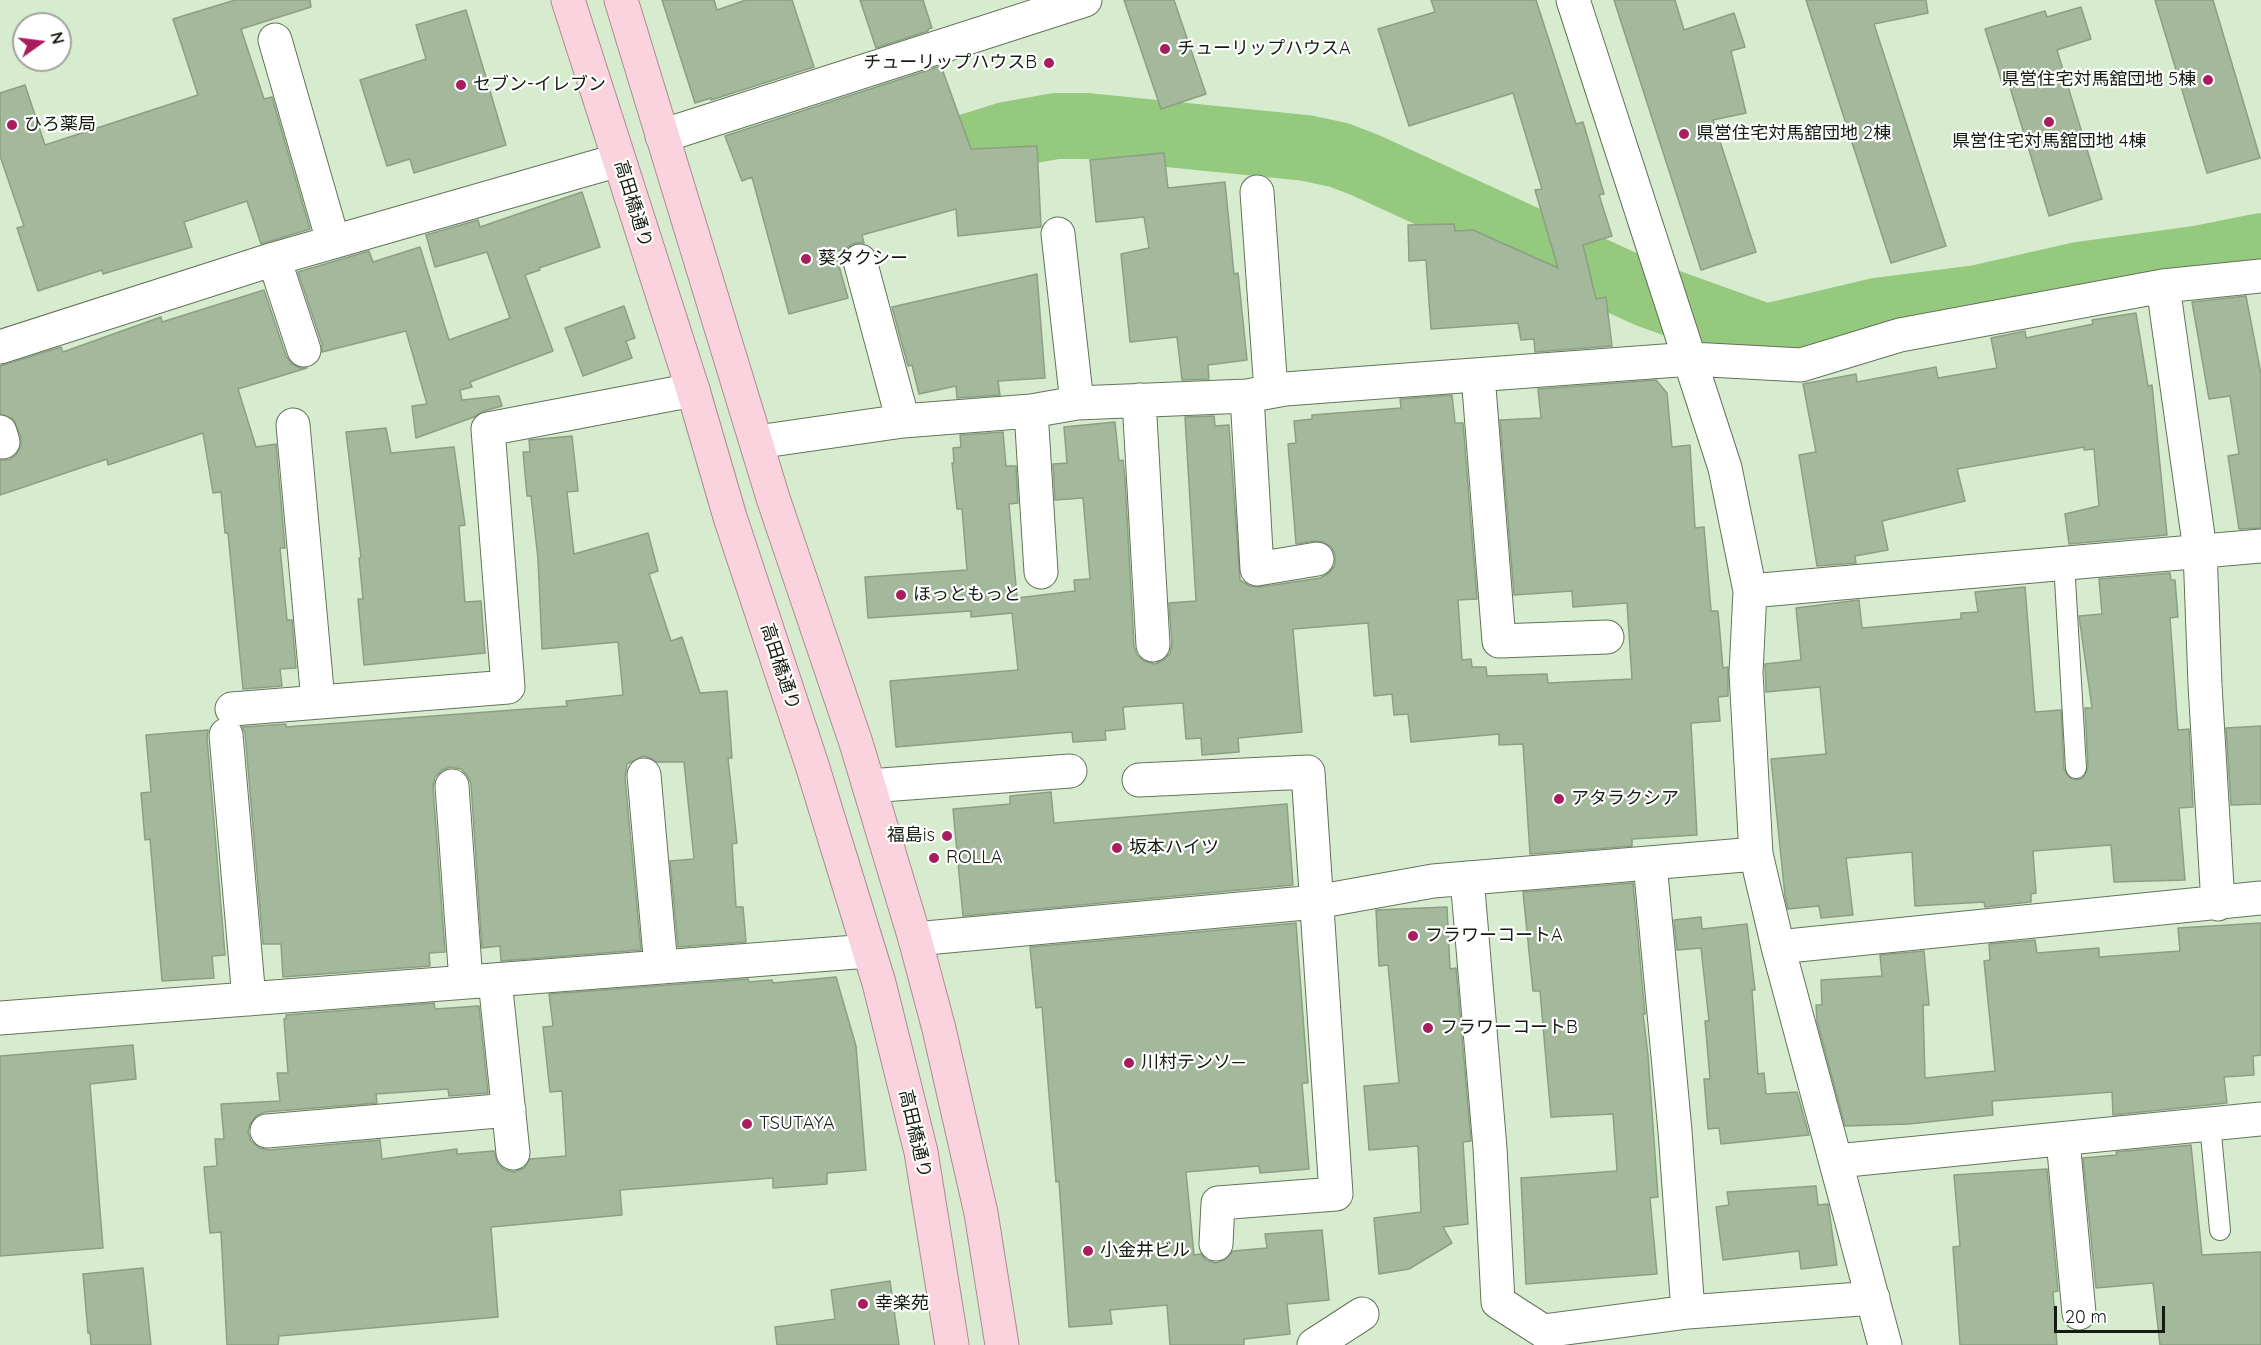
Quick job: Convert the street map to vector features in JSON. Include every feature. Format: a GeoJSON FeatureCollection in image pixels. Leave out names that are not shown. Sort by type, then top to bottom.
{"type":"FeatureCollection","features":[{"type":"Feature","properties":{"kind":"highway","name":"高田橋通り"},"geometry":{"type":"LineString","coordinates":[[567,0],[693,390],[730,517],[813,765],[879,983],[921,1152],[952,1345]]}},
{"type":"Feature","properties":{"kind":"highway"},"geometry":{"type":"LineString","coordinates":[[621,0],[773,498],[869,786],[915,939],[939,1029],[981,1214],[1002,1345]]}},
{"type":"Feature","properties":{"kind":"street"},"geometry":{"type":"LineString","coordinates":[[662,136],[1085,0]]}},
{"type":"Feature","properties":{"kind":"street"},"geometry":{"type":"LineString","coordinates":[[1573,0],[1725,468],[1750,591],[1746,673],[1756,854],[1778,947],[1885,1345]]}},
{"type":"Feature","properties":{"kind":"street"},"geometry":{"type":"LineString","coordinates":[[275,40],[333,241]]}},
{"type":"Feature","properties":{"kind":"street"},"geometry":{"type":"LineString","coordinates":[[0,347],[333,241],[619,160]]}},
{"type":"Feature","properties":{"kind":"street"},"geometry":{"type":"LineString","coordinates":[[1257,192],[1259,394],[1257,569],[1317,559]]}},
{"type":"Feature","properties":{"kind":"street"},"geometry":{"type":"LineString","coordinates":[[1058,234],[1077,404]]}},
{"type":"Feature","properties":{"kind":"street"},"geometry":{"type":"LineString","coordinates":[[274,259],[304,350]]}},
{"type":"Feature","properties":{"kind":"street"},"geometry":{"type":"LineString","coordinates":[[860,261],[903,421]]}},
{"type":"Feature","properties":{"kind":"street"},"geometry":{"type":"LineString","coordinates":[[757,442],[903,421],[1032,411],[1077,404],[1259,394],[1691,359],[1801,365],[1900,335],[2163,286],[2261,276]]}},
{"type":"Feature","properties":{"kind":"street"},"geometry":{"type":"LineString","coordinates":[[2163,286],[2200,550],[2205,685],[2218,904]]}},
{"type":"Feature","properties":{"kind":"street"},"geometry":{"type":"LineString","coordinates":[[1478,375],[1499,641],[1607,637]]}},
{"type":"Feature","properties":{"kind":"street"},"geometry":{"type":"LineString","coordinates":[[249,999],[229,722],[318,701],[508,687],[488,429],[693,390]]}},
{"type":"Feature","properties":{"kind":"street"},"geometry":{"type":"LineString","coordinates":[[1139,400],[1153,645]]}},
{"type":"Feature","properties":{"kind":"street"},"geometry":{"type":"LineString","coordinates":[[1032,411],[1041,572]]}},
{"type":"Feature","properties":{"kind":"street"},"geometry":{"type":"LineString","coordinates":[[293,425],[318,701]]}},
{"type":"Feature","properties":{"kind":"street"},"geometry":{"type":"LineString","coordinates":[[1750,591],[2261,546]]}},
{"type":"Feature","properties":{"kind":"street"},"geometry":{"type":"LineString","coordinates":[[869,786],[1070,771]]}},
{"type":"Feature","properties":{"kind":"street"},"geometry":{"type":"LineString","coordinates":[[1139,780],[1308,772],[1336,1194],[1218,1203],[1216,1244]]}},
{"type":"Feature","properties":{"kind":"street"},"geometry":{"type":"LineString","coordinates":[[644,775],[661,967]]}},
{"type":"Feature","properties":{"kind":"street"},"geometry":{"type":"LineString","coordinates":[[452,786],[481,981],[509,1110],[513,1153]]}},
{"type":"Feature","properties":{"kind":"street"},"geometry":{"type":"LineString","coordinates":[[915,939],[1316,902],[1433,881],[1756,854]]}},
{"type":"Feature","properties":{"kind":"street"},"geometry":{"type":"LineString","coordinates":[[1650,863],[1675,1131],[1688,1312]]}},
{"type":"Feature","properties":{"kind":"street"},"geometry":{"type":"LineString","coordinates":[[1467,878],[1490,1148],[1498,1302],[1543,1331],[1688,1312],[1873,1298]]}},
{"type":"Feature","properties":{"kind":"street"},"geometry":{"type":"LineString","coordinates":[[1778,947],[2261,898]]}},
{"type":"Feature","properties":{"kind":"street"},"geometry":{"type":"LineString","coordinates":[[0,1018],[869,951]]}},
{"type":"Feature","properties":{"kind":"street"},"geometry":{"type":"LineString","coordinates":[[267,1131],[509,1110]]}},
{"type":"Feature","properties":{"kind":"street"},"geometry":{"type":"LineString","coordinates":[[1837,1161],[2261,1119]]}},
{"type":"Feature","properties":{"kind":"street"},"geometry":{"type":"LineString","coordinates":[[2063,1140],[2079,1313]]}},
{"type":"Feature","properties":{"kind":"street"},"geometry":{"type":"LineString","coordinates":[[1314,1345],[1362,1314]]}},
{"type":"Feature","properties":{"kind":"lane"},"geometry":{"type":"LineString","coordinates":[[2064,562],[2076,768]]}},
{"type":"Feature","properties":{"kind":"lane"},"geometry":{"type":"LineString","coordinates":[[2210,1124],[2220,1230]]}},
{"type":"Feature","properties":{"kind":"building"},"geometry":{"type":"Polygon","coordinates":[[[235,0],[310,0],[311,7],[241,29],[264,99],[272,97],[310,229],[261,244],[247,201],[184,222],[192,247],[103,274],[102,270],[38,291],[17,228],[24,226],[0,156],[0,93],[25,85],[45,145],[198,95],[173,19],[235,0]]]}},
{"type":"Feature","properties":{"kind":"building"},"geometry":{"type":"Polygon","coordinates":[[[662,0],[714,0],[717,10],[746,0],[792,0],[814,67],[695,103],[662,0]]]}},
{"type":"Feature","properties":{"kind":"building"},"geometry":{"type":"Polygon","coordinates":[[[860,0],[923,0],[932,28],[876,48],[860,0]]]}},
{"type":"Feature","properties":{"kind":"building","name":"チューリップハウスA"},"geometry":{"type":"Polygon","coordinates":[[[1124,0],[1174,0],[1206,94],[1161,109],[1124,0]]]}},
{"type":"Feature","properties":{"kind":"building"},"geometry":{"type":"Polygon","coordinates":[[[1431,0],[1536,0],[1576,124],[1583,122],[1604,194],[1599,195],[1612,236],[1583,245],[1596,299],[1606,297],[1612,346],[1535,352],[1534,339],[1521,340],[1518,323],[1431,329],[1426,260],[1409,261],[1408,225],[1454,224],[1455,231],[1473,230],[1558,268],[1535,190],[1542,189],[1513,93],[1409,126],[1378,29],[1435,12],[1431,0]]]}},
{"type":"Feature","properties":{"kind":"building","name":"県営住宅対馬舘団地 2棟"},"geometry":{"type":"Polygon","coordinates":[[[1614,0],[1675,0],[1684,30],[1734,13],[1745,47],[1731,51],[1746,113],[1713,120],[1756,252],[1701,270],[1614,0]]]}},
{"type":"Feature","properties":{"kind":"building"},"geometry":{"type":"Polygon","coordinates":[[[1806,0],[1926,0],[1928,13],[1874,24],[1946,246],[1891,263],[1806,0]]]}},
{"type":"Feature","properties":{"kind":"building","name":"県営住宅対馬舘団地 5棟"},"geometry":{"type":"Polygon","coordinates":[[[2155,0],[2213,0],[2260,158],[2207,173],[2155,0]]]}},
{"type":"Feature","properties":{"kind":"building","name":"県営住宅対馬舘団地 4棟"},"geometry":{"type":"Polygon","coordinates":[[[2081,7],[2091,39],[2057,50],[2102,199],[2049,216],[2009,84],[2003,86],[1985,29],[2045,11],[2047,17],[2081,7]]]}},
{"type":"Feature","properties":{"kind":"building"},"geometry":{"type":"Polygon","coordinates":[[[466,10],[506,145],[414,173],[410,159],[387,166],[360,80],[426,59],[416,25],[466,10]]]}},
{"type":"Feature","properties":{"kind":"building"},"geometry":{"type":"Polygon","coordinates":[[[941,66],[971,149],[1037,146],[1041,227],[958,236],[956,209],[862,235],[864,243],[855,243],[835,252],[848,298],[789,314],[752,177],[742,181],[725,136],[941,66]]]}},
{"type":"Feature","properties":{"kind":"building"},"geometry":{"type":"Polygon","coordinates":[[[1164,153],[1168,188],[1225,182],[1234,274],[1238,273],[1247,360],[1208,365],[1209,379],[1182,380],[1177,337],[1130,342],[1121,254],[1149,248],[1144,217],[1096,222],[1090,160],[1164,153]]]}},
{"type":"Feature","properties":{"kind":"building"},"geometry":{"type":"Polygon","coordinates":[[[582,192],[600,247],[525,275],[553,351],[470,382],[472,387],[460,390],[462,400],[499,396],[502,406],[416,438],[412,406],[427,404],[406,331],[322,352],[322,344],[298,272],[369,251],[373,262],[420,247],[449,340],[510,318],[487,252],[435,267],[426,235],[478,220],[480,227],[582,192]]]}},
{"type":"Feature","properties":{"kind":"building"},"geometry":{"type":"Polygon","coordinates":[[[1037,274],[1045,378],[998,381],[1000,395],[957,398],[956,386],[919,394],[912,365],[908,366],[892,307],[1037,274]]]}},
{"type":"Feature","properties":{"kind":"building"},"geometry":{"type":"Polygon","coordinates":[[[264,290],[286,356],[292,364],[300,368],[307,368],[238,389],[256,447],[276,444],[285,548],[280,548],[287,620],[292,620],[296,668],[280,669],[282,686],[243,689],[228,533],[225,533],[221,492],[213,493],[203,433],[108,465],[107,459],[0,495],[0,460],[9,460],[16,455],[21,446],[21,437],[13,419],[0,414],[0,366],[61,347],[63,352],[161,317],[162,322],[264,290]]]}},
{"type":"Feature","properties":{"kind":"building"},"geometry":{"type":"Polygon","coordinates":[[[2246,296],[2261,374],[2261,528],[2239,529],[2228,456],[2239,454],[2230,396],[2209,399],[2192,302],[2246,296]]]}},
{"type":"Feature","properties":{"kind":"building"},"geometry":{"type":"Polygon","coordinates":[[[624,306],[635,338],[626,341],[632,358],[583,376],[565,328],[624,306]]]}},
{"type":"Feature","properties":{"kind":"building"},"geometry":{"type":"Polygon","coordinates":[[[2136,313],[2148,386],[2152,385],[2167,535],[2069,544],[2065,514],[2099,506],[2094,449],[2084,450],[2084,447],[1957,469],[1965,501],[1882,521],[1888,550],[1855,556],[1856,563],[1817,566],[1799,455],[1816,452],[1803,384],[1856,374],[1857,382],[1936,367],[1938,378],[1997,368],[1991,338],[2025,331],[2026,338],[2093,324],[2092,320],[2136,313]]]}},
{"type":"Feature","properties":{"kind":"building"},"geometry":{"type":"Polygon","coordinates":[[[1656,380],[1667,393],[1672,447],[1690,445],[1695,528],[1704,527],[1711,611],[1718,611],[1723,668],[1728,667],[1728,696],[1718,697],[1720,721],[1691,723],[1697,835],[1632,839],[1632,846],[1530,854],[1523,744],[1499,745],[1499,734],[1411,742],[1408,714],[1394,715],[1392,694],[1374,696],[1368,623],[1293,629],[1302,732],[1238,738],[1239,752],[1202,755],[1201,738],[1186,739],[1183,703],[1123,707],[1125,729],[1105,731],[1106,740],[1073,742],[1072,732],[896,747],[890,681],[1018,670],[1012,613],[971,617],[971,611],[868,618],[865,577],[967,570],[962,509],[957,509],[952,463],[954,463],[953,448],[961,447],[960,435],[1003,432],[1006,466],[1016,466],[1018,503],[1009,504],[1017,598],[1075,591],[1074,580],[1090,579],[1083,498],[1055,500],[1053,464],[1067,463],[1064,427],[1115,422],[1119,461],[1123,460],[1125,479],[1134,646],[1137,655],[1144,661],[1155,664],[1164,660],[1170,653],[1172,644],[1169,603],[1196,601],[1185,417],[1214,416],[1215,426],[1229,425],[1240,580],[1250,586],[1260,587],[1320,578],[1329,573],[1335,565],[1332,548],[1324,542],[1296,544],[1288,444],[1296,443],[1294,421],[1312,419],[1312,415],[1401,408],[1400,399],[1452,395],[1455,423],[1463,423],[1477,599],[1458,600],[1462,660],[1471,659],[1472,667],[1486,667],[1487,676],[1547,674],[1548,683],[1632,679],[1627,603],[1573,607],[1572,591],[1514,595],[1500,420],[1541,418],[1538,389],[1656,380]]]}},
{"type":"Feature","properties":{"kind":"building"},"geometry":{"type":"Polygon","coordinates":[[[386,428],[391,453],[454,447],[465,525],[459,526],[465,602],[481,601],[485,653],[364,665],[358,599],[363,599],[359,558],[361,558],[346,432],[386,428]]]}},
{"type":"Feature","properties":{"kind":"building"},"geometry":{"type":"Polygon","coordinates":[[[572,436],[578,491],[567,492],[574,554],[648,533],[658,571],[649,574],[671,641],[682,637],[700,693],[727,691],[732,758],[728,758],[737,843],[732,844],[736,907],[743,907],[746,942],[678,947],[670,861],[694,859],[684,762],[657,762],[643,756],[627,764],[625,777],[641,950],[501,961],[500,946],[482,948],[471,784],[461,769],[450,767],[442,770],[435,777],[433,787],[445,952],[429,953],[430,966],[283,977],[281,944],[263,944],[245,733],[242,727],[286,724],[286,727],[567,706],[566,701],[623,695],[618,642],[542,649],[538,559],[531,496],[527,496],[523,452],[530,452],[529,440],[572,436]]]}},
{"type":"Feature","properties":{"kind":"building"},"geometry":{"type":"Polygon","coordinates":[[[2170,573],[2171,580],[2175,580],[2178,617],[2170,618],[2178,730],[2189,729],[2193,807],[2179,808],[2185,880],[2114,882],[2111,845],[2033,851],[2036,893],[2031,894],[2031,902],[1985,907],[1984,902],[1915,906],[1912,852],[1846,858],[1853,915],[1821,918],[1819,906],[1788,909],[1771,759],[1826,754],[1820,687],[1766,692],[1765,664],[1801,660],[1796,608],[1859,600],[1862,628],[1961,619],[1961,613],[1978,612],[1975,592],[2025,587],[2035,712],[2061,710],[2064,769],[2070,778],[2077,780],[2083,778],[2088,768],[2085,708],[2092,708],[2079,616],[2102,614],[2099,579],[2170,573]]]}},
{"type":"Feature","properties":{"kind":"building"},"geometry":{"type":"Polygon","coordinates":[[[2261,726],[2261,804],[2231,805],[2226,728],[2261,726]]]}},
{"type":"Feature","properties":{"kind":"building"},"geometry":{"type":"Polygon","coordinates":[[[208,730],[225,955],[212,956],[214,978],[162,981],[150,839],[145,840],[141,793],[151,792],[146,735],[208,730]]]}},
{"type":"Feature","properties":{"kind":"building"},"geometry":{"type":"Polygon","coordinates":[[[1051,792],[1054,823],[1287,804],[1293,885],[963,916],[953,809],[1010,804],[1010,796],[1051,792]]]}},
{"type":"Feature","properties":{"kind":"building"},"geometry":{"type":"Polygon","coordinates":[[[1633,883],[1658,1197],[1650,1198],[1657,1274],[1526,1284],[1521,1178],[1617,1171],[1613,1114],[1551,1117],[1540,991],[1533,991],[1523,892],[1633,883]]]}},
{"type":"Feature","properties":{"kind":"building"},"geometry":{"type":"Polygon","coordinates":[[[1447,907],[1450,969],[1456,968],[1471,1141],[1463,1142],[1468,1224],[1443,1227],[1452,1243],[1409,1269],[1379,1274],[1374,1218],[1421,1212],[1418,1146],[1369,1150],[1364,1086],[1399,1083],[1388,965],[1379,966],[1376,910],[1447,907]]]}},
{"type":"Feature","properties":{"kind":"building"},"geometry":{"type":"Polygon","coordinates":[[[1701,917],[1702,929],[1747,924],[1755,990],[1752,990],[1758,1074],[1764,1073],[1766,1094],[1797,1092],[1809,1135],[1721,1144],[1719,1128],[1708,1129],[1704,1079],[1710,1079],[1705,1021],[1709,1021],[1701,948],[1677,950],[1674,920],[1701,917]]]}},
{"type":"Feature","properties":{"kind":"building"},"geometry":{"type":"Polygon","coordinates":[[[1296,923],[1308,1083],[1302,1083],[1309,1169],[1260,1173],[1259,1166],[1186,1172],[1194,1255],[1201,1254],[1206,1260],[1216,1263],[1225,1260],[1233,1251],[1267,1248],[1265,1234],[1322,1230],[1329,1300],[1287,1304],[1290,1334],[1244,1339],[1244,1345],[1170,1345],[1167,1305],[1110,1310],[1112,1324],[1069,1327],[1059,1181],[1056,1182],[1042,1007],[1036,1008],[1030,947],[1296,923]]]}},
{"type":"Feature","properties":{"kind":"building"},"geometry":{"type":"Polygon","coordinates":[[[2261,923],[2261,1055],[2253,1056],[2254,1075],[2224,1077],[2227,1103],[2113,1115],[2112,1092],[1992,1101],[1993,1115],[1909,1124],[1845,1126],[1817,1021],[1816,1005],[1822,1005],[1821,980],[1882,976],[1880,955],[1924,951],[1929,1005],[1923,1005],[1925,1078],[1995,1071],[1984,961],[1990,960],[1989,944],[2035,940],[2037,953],[2099,948],[2099,957],[2180,951],[2178,928],[2261,923]]]}},
{"type":"Feature","properties":{"kind":"building"},"geometry":{"type":"Polygon","coordinates":[[[836,977],[856,1046],[866,1170],[827,1173],[827,1184],[773,1188],[773,1178],[620,1190],[622,1215],[491,1227],[498,1317],[279,1336],[278,1345],[227,1345],[221,1232],[210,1233],[204,1167],[217,1166],[215,1139],[224,1139],[221,1104],[280,1101],[277,1073],[288,1073],[284,1019],[286,1015],[434,1003],[435,1009],[479,1006],[488,1093],[449,1096],[448,1089],[376,1094],[377,1103],[265,1112],[256,1116],[248,1132],[251,1141],[259,1148],[269,1150],[380,1140],[382,1159],[457,1149],[457,1154],[494,1151],[498,1164],[505,1170],[514,1172],[524,1168],[530,1159],[566,1156],[562,1091],[550,1092],[543,1027],[553,1026],[549,994],[748,979],[749,982],[772,980],[773,983],[836,977]]]}},
{"type":"Feature","properties":{"kind":"building"},"geometry":{"type":"Polygon","coordinates":[[[133,1045],[136,1079],[90,1084],[103,1248],[0,1256],[0,1056],[133,1045]]]}},
{"type":"Feature","properties":{"kind":"building"},"geometry":{"type":"Polygon","coordinates":[[[2191,1145],[2202,1255],[2261,1252],[2261,1345],[2160,1345],[2153,1283],[2096,1288],[2083,1158],[2117,1155],[2116,1152],[2191,1145]]]}},
{"type":"Feature","properties":{"kind":"building"},"geometry":{"type":"Polygon","coordinates":[[[2047,1169],[2058,1291],[2053,1292],[2057,1345],[1960,1345],[1953,1247],[1960,1246],[1954,1175],[2047,1169]]]}},
{"type":"Feature","properties":{"kind":"building"},"geometry":{"type":"Polygon","coordinates":[[[1816,1186],[1818,1205],[1828,1204],[1837,1265],[1801,1269],[1799,1251],[1723,1260],[1716,1207],[1729,1205],[1727,1192],[1816,1186]]]}},
{"type":"Feature","properties":{"kind":"building"},"geometry":{"type":"Polygon","coordinates":[[[143,1268],[151,1345],[91,1345],[83,1274],[143,1268]]]}},
{"type":"Feature","properties":{"kind":"building","name":"幸楽苑"},"geometry":{"type":"Polygon","coordinates":[[[890,1281],[899,1345],[777,1345],[775,1327],[835,1319],[831,1290],[890,1281]]]}},
{"type":"Feature","properties":{"kind":"waterway"},"geometry":{"type":"LineString","coordinates":[[884,173],[1006,135],[1056,126],[1087,126],[1306,148],[1339,155],[1365,165],[1649,295],[1766,337],[1876,311],[1978,298],[2079,275],[2196,259],[2261,246]]}},
{"type":"Feature","properties":{"kind":"place","name":"チューリップハウスA"},"geometry":{"type":"Point","coordinates":[1165,49]}},
{"type":"Feature","properties":{"kind":"place","name":"チューリップハウスB"},"geometry":{"type":"Point","coordinates":[1049,63]}},
{"type":"Feature","properties":{"kind":"place","name":"県営住宅対馬舘団地 5棟"},"geometry":{"type":"Point","coordinates":[2208,80]}},
{"type":"Feature","properties":{"kind":"place","name":"セブン-イレブン"},"geometry":{"type":"Point","coordinates":[461,85]}},
{"type":"Feature","properties":{"kind":"place","name":"県営住宅対馬舘団地 4棟"},"geometry":{"type":"Point","coordinates":[2049,122]}},
{"type":"Feature","properties":{"kind":"place","name":"ひろ薬局"},"geometry":{"type":"Point","coordinates":[12,125]}},
{"type":"Feature","properties":{"kind":"place","name":"県営住宅対馬舘団地 2棟"},"geometry":{"type":"Point","coordinates":[1684,134]}},
{"type":"Feature","properties":{"kind":"place","name":"葵タクシー"},"geometry":{"type":"Point","coordinates":[806,259]}},
{"type":"Feature","properties":{"kind":"place","name":"ほっともっと"},"geometry":{"type":"Point","coordinates":[901,595]}},
{"type":"Feature","properties":{"kind":"place","name":"アタラクシア"},"geometry":{"type":"Point","coordinates":[1559,799]}},
{"type":"Feature","properties":{"kind":"place","name":"福島is"},"geometry":{"type":"Point","coordinates":[947,836]}},
{"type":"Feature","properties":{"kind":"place","name":"坂本ハイツ"},"geometry":{"type":"Point","coordinates":[1117,848]}},
{"type":"Feature","properties":{"kind":"place","name":"ROLLA"},"geometry":{"type":"Point","coordinates":[934,858]}},
{"type":"Feature","properties":{"kind":"place","name":"フラワーコートA"},"geometry":{"type":"Point","coordinates":[1413,936]}},
{"type":"Feature","properties":{"kind":"place","name":"フラワーコートB"},"geometry":{"type":"Point","coordinates":[1428,1028]}},
{"type":"Feature","properties":{"kind":"place","name":"川村テンソ―"},"geometry":{"type":"Point","coordinates":[1129,1063]}},
{"type":"Feature","properties":{"kind":"place","name":"TSUTAYA"},"geometry":{"type":"Point","coordinates":[747,1124]}},
{"type":"Feature","properties":{"kind":"place","name":"小金井ビル"},"geometry":{"type":"Point","coordinates":[1088,1251]}},
{"type":"Feature","properties":{"kind":"place","name":"幸楽苑"},"geometry":{"type":"Point","coordinates":[863,1304]}}]}
